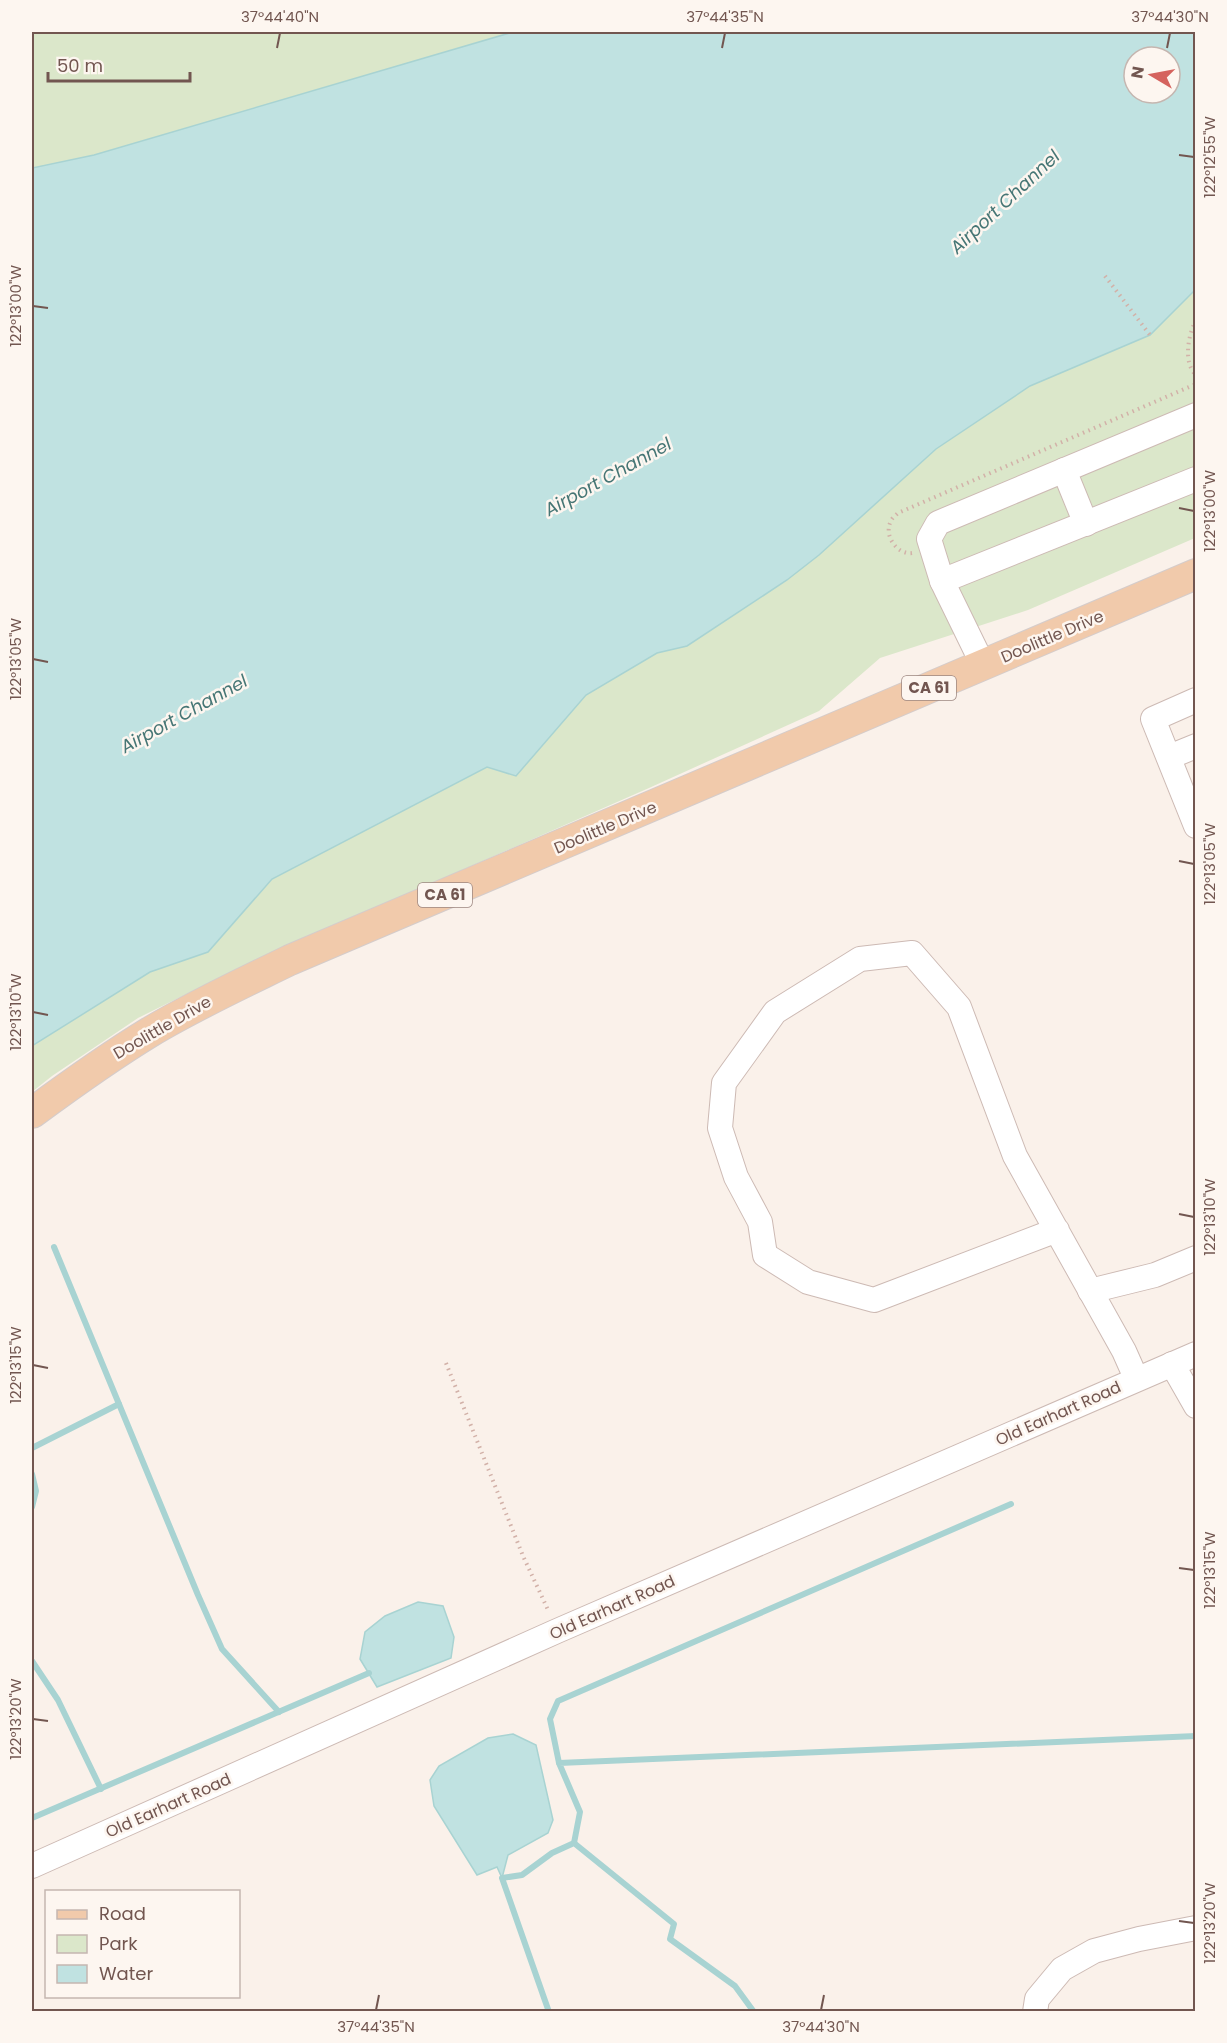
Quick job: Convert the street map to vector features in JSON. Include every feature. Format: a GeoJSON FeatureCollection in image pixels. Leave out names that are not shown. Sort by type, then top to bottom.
{"type":"FeatureCollection","features":[{"type":"Feature","properties":{"kind":"main road","name":"Doolittle Drive"},"geometry":{"type":"LineString","coordinates":[[32,1113],[88,1072],[152,1031],[217,995],[290,960],[1196,574]]}},
{"type":"Feature","properties":{"kind":"lane"},"geometry":{"type":"LineString","coordinates":[[983,665],[942,581],[929,539],[938,523],[1196,415]]}},
{"type":"Feature","properties":{"kind":"lane"},"geometry":{"type":"LineString","coordinates":[[1064,470],[1086,524]]}},
{"type":"Feature","properties":{"kind":"lane"},"geometry":{"type":"LineString","coordinates":[[942,581],[1196,479]]}},
{"type":"Feature","properties":{"kind":"lane"},"geometry":{"type":"LineString","coordinates":[[1196,700],[1153,719],[1169,758],[1190,796],[1196,826]]}},
{"type":"Feature","properties":{"kind":"lane"},"geometry":{"type":"LineString","coordinates":[[1169,758],[1196,746]]}},
{"type":"Feature","properties":{"kind":"lane"},"geometry":{"type":"LineString","coordinates":[[1056,1230],[873,1300],[808,1282],[765,1255],[760,1222],[736,1177],[720,1128],[724,1083],[775,1012],[860,959],[912,953],[959,1007],[1015,1156],[1124,1351],[1136,1378]]}},
{"type":"Feature","properties":{"kind":"lane"},"geometry":{"type":"LineString","coordinates":[[1090,1291],[1155,1275],[1196,1258]]}},
{"type":"Feature","properties":{"kind":"lane","name":"Old Earhart Road"},"geometry":{"type":"LineString","coordinates":[[32,1866],[557,1631],[1136,1378],[1196,1354]]}},
{"type":"Feature","properties":{"kind":"lane"},"geometry":{"type":"LineString","coordinates":[[1172,1364],[1196,1406]]}},
{"type":"Feature","properties":{"kind":"lane"},"geometry":{"type":"LineString","coordinates":[[1035,2012],[1037,2000],[1062,1969],[1094,1952],[1139,1939],[1196,1928]]}},
{"type":"Feature","properties":{"kind":"path"},"geometry":{"type":"LineString","coordinates":[[1105,276],[1150,335]]}},
{"type":"Feature","properties":{"kind":"path"},"geometry":{"type":"LineString","coordinates":[[1196,320],[1192,327],[1188,361],[1192,373],[1196,375]]}},
{"type":"Feature","properties":{"kind":"path"},"geometry":{"type":"LineString","coordinates":[[446,1363],[523,1556],[557,1631]]}},
{"type":"Feature","properties":{"kind":"green space"},"geometry":{"type":"Polygon","coordinates":[[[32,32],[1195,32],[1195,538],[1028,610],[880,658],[819,711],[237,969],[138,1018],[32,1092],[32,32]]]}},
{"type":"Feature","properties":{"kind":"water","name":"Airport Channel"},"geometry":{"type":"Polygon","coordinates":[[[513,32],[1195,32],[1195,290],[1150,335],[1030,386],[936,449],[819,555],[787,580],[687,646],[657,653],[586,695],[516,776],[487,767],[272,879],[208,952],[150,972],[32,1046],[32,168],[94,155],[513,32]]]}},
{"type":"Feature","properties":{"kind":"water"},"geometry":{"type":"Polygon","coordinates":[[[418,1602],[443,1606],[454,1637],[451,1658],[377,1687],[360,1659],[365,1632],[385,1616],[418,1602]]]}},
{"type":"Feature","properties":{"kind":"water"},"geometry":{"type":"Polygon","coordinates":[[[513,1734],[536,1745],[553,1820],[548,1833],[508,1855],[502,1878],[497,1867],[477,1875],[434,1806],[430,1780],[439,1766],[488,1738],[513,1734]]]}},
{"type":"Feature","properties":{"kind":"waterway"},"geometry":{"type":"LineString","coordinates":[[54,1247],[222,1649],[279,1712]]}},
{"type":"Feature","properties":{"kind":"waterway"},"geometry":{"type":"LineString","coordinates":[[32,1448],[119,1404]]}},
{"type":"Feature","properties":{"kind":"waterway"},"geometry":{"type":"LineString","coordinates":[[32,1474],[36,1491],[32,1507]]}},
{"type":"Feature","properties":{"kind":"waterway"},"geometry":{"type":"LineString","coordinates":[[559,1763],[550,1719],[558,1701],[1011,1504]]}},
{"type":"Feature","properties":{"kind":"waterway"},"geometry":{"type":"LineString","coordinates":[[32,1661],[58,1700],[101,1789]]}},
{"type":"Feature","properties":{"kind":"waterway"},"geometry":{"type":"LineString","coordinates":[[32,1818],[369,1673]]}},
{"type":"Feature","properties":{"kind":"waterway"},"geometry":{"type":"LineString","coordinates":[[574,1843],[580,1812],[559,1763],[1196,1736]]}},
{"type":"Feature","properties":{"kind":"waterway"},"geometry":{"type":"LineString","coordinates":[[549,2012],[502,1878],[522,1875],[552,1853],[574,1843],[674,1924],[670,1939],[735,1986],[754,2012]]}}]}
